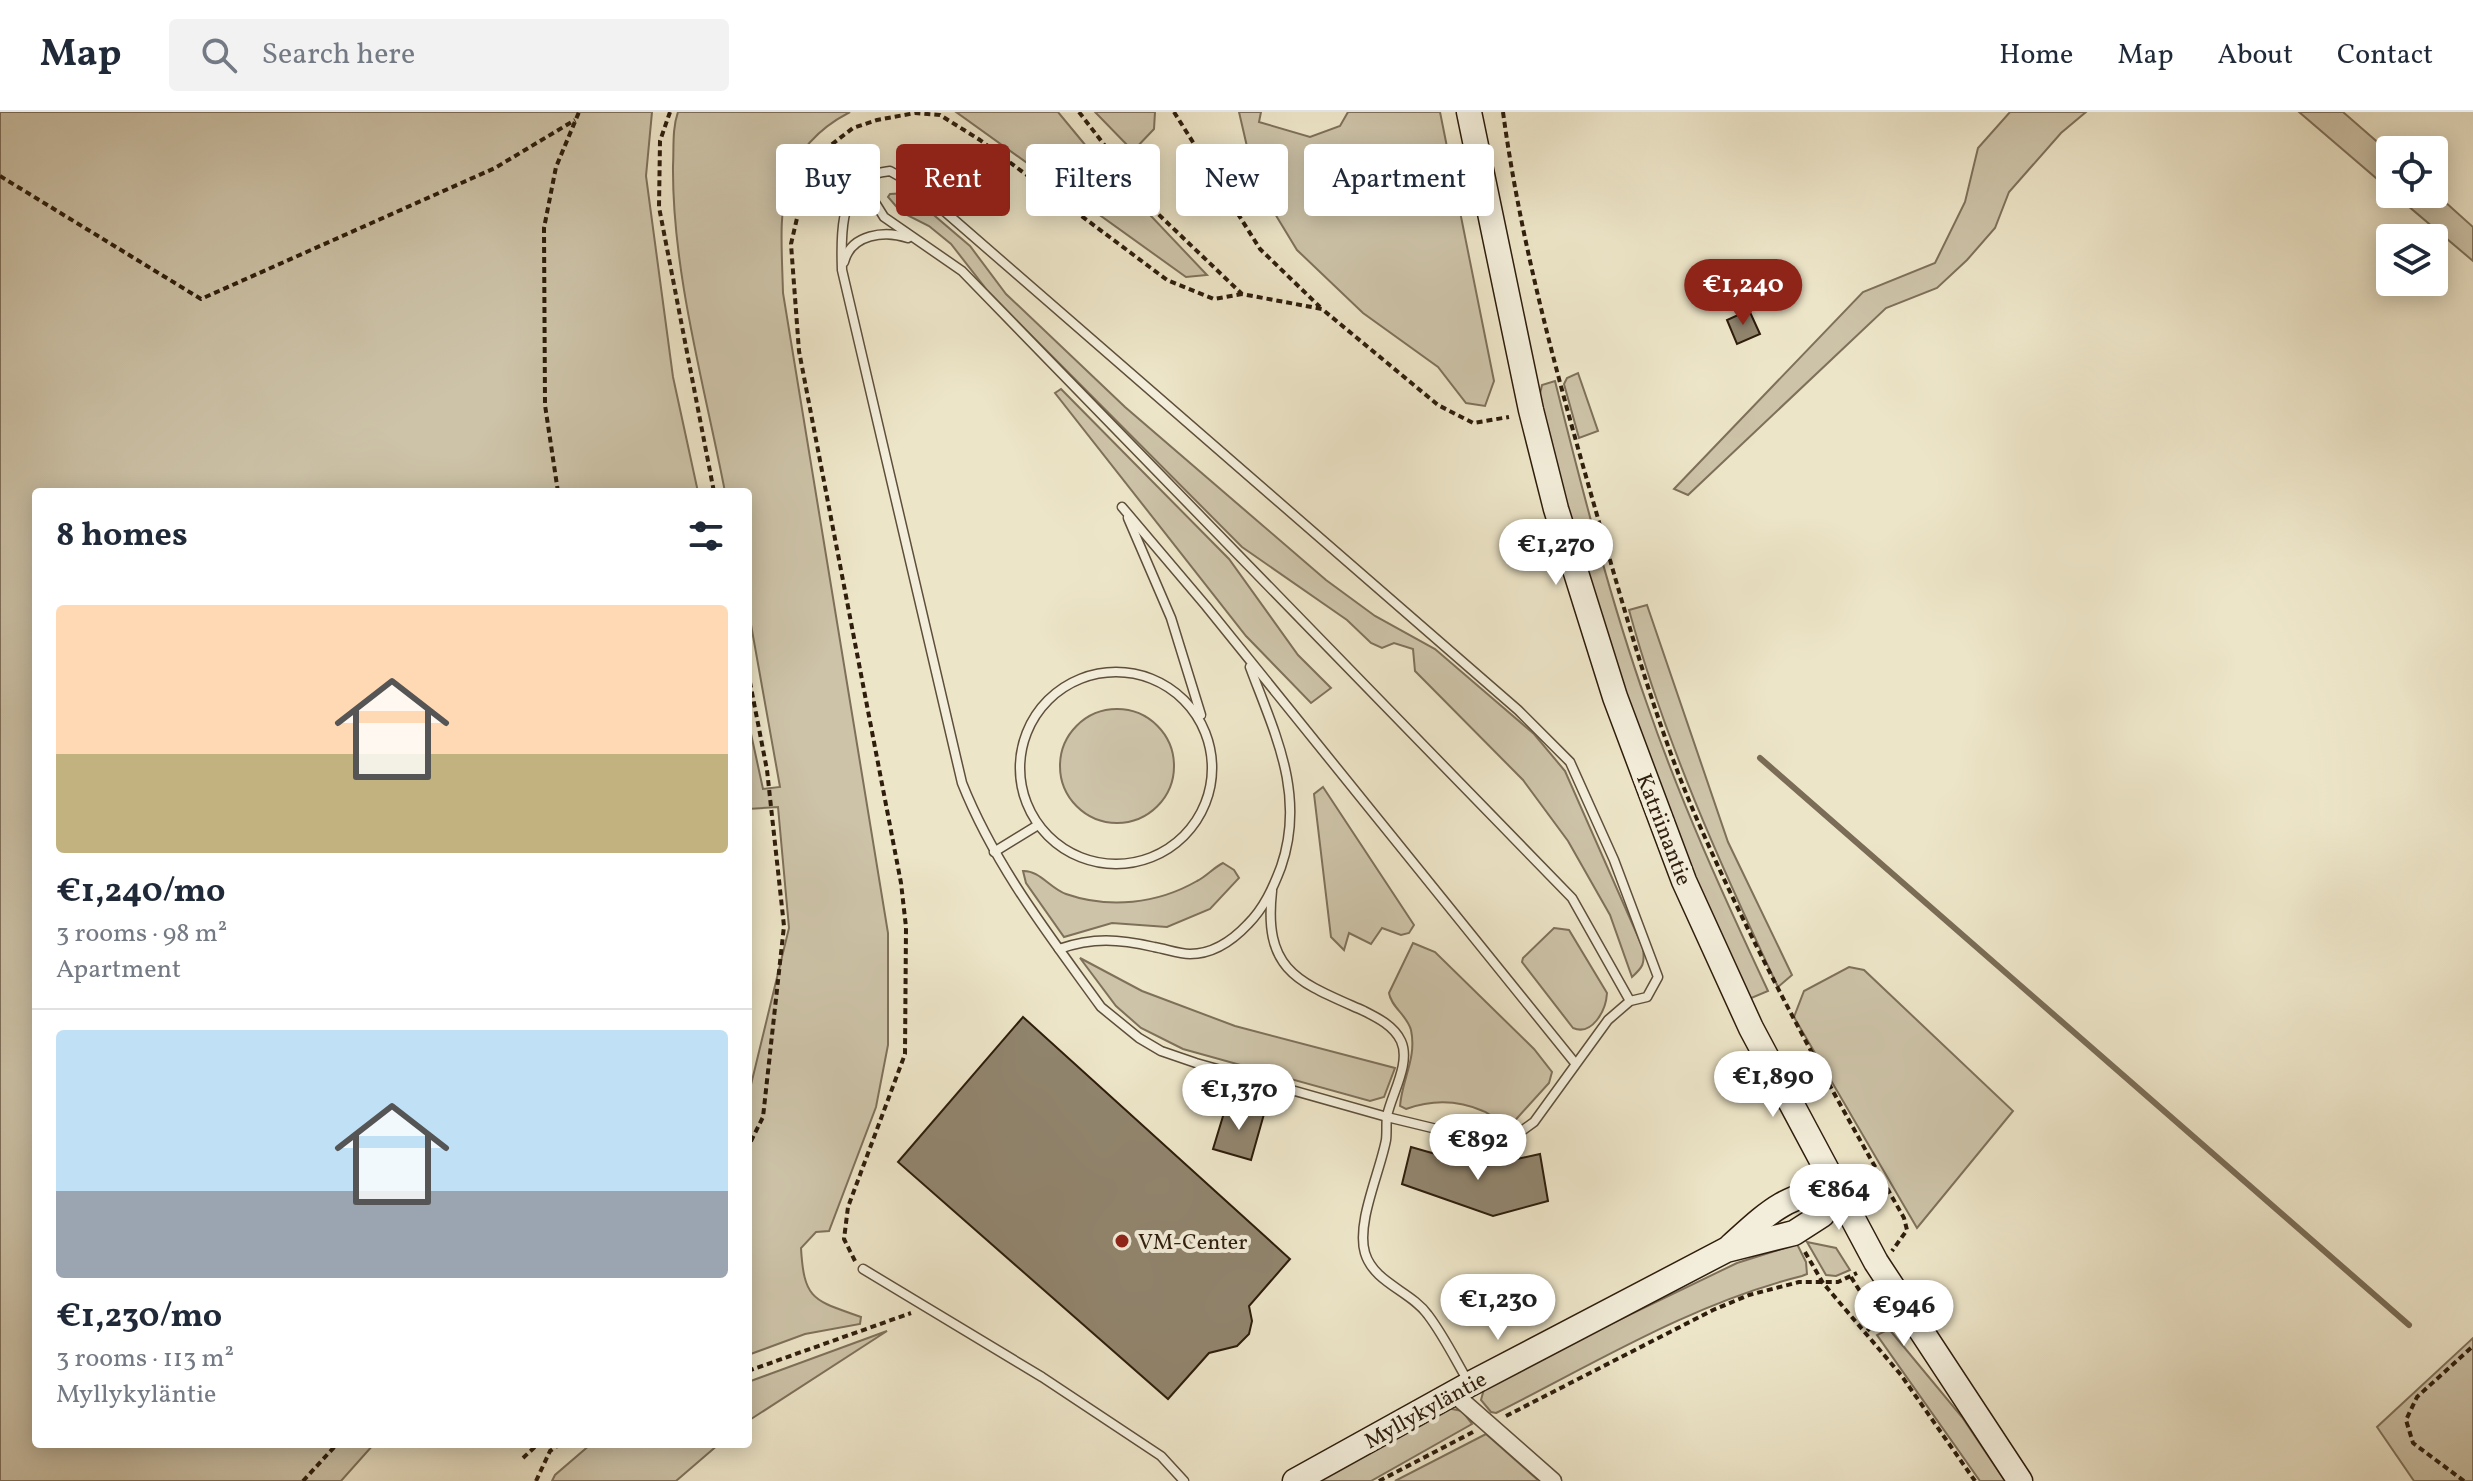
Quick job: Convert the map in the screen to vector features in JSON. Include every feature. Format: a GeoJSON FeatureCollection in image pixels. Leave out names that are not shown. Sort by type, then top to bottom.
{"type":"FeatureCollection","features":[{"type":"Feature","properties":{"kind":"main road","name":"Katriinantie"},"geometry":{"type":"LineString","coordinates":[[1469,112],[1531,410],[1556,509],[1615,697],[1684,881],[1751,1028],[1876,1262],[2020,1481]]}},
{"type":"Feature","properties":{"kind":"main road","name":"Myllykyläntie"},"geometry":{"type":"LineString","coordinates":[[1295,1481],[1461,1389],[1726,1250],[1794,1233],[1822,1215],[1838,1187]]}},
{"type":"Feature","properties":{"kind":"street"},"geometry":{"type":"LineString","coordinates":[[1461,1389],[1488,1424],[1553,1481]]}},
{"type":"Feature","properties":{"kind":"lane"},"geometry":{"type":"LineString","coordinates":[[846,216],[841,238],[842,270],[962,783],[994,852],[1101,1007],[1119,1024],[1161,1051],[1387,1117],[1482,1140],[1501,1140],[1516,1135],[1534,1122],[1608,1020],[1630,1001],[1647,997],[1654,990],[1658,977],[1614,860],[1570,762],[1518,710],[913,184],[890,171],[880,173]]}},
{"type":"Feature","properties":{"kind":"lane"},"geometry":{"type":"LineString","coordinates":[[880,211],[918,242],[962,271],[1572,898],[1630,1001]]}},
{"type":"Feature","properties":{"kind":"lane"},"geometry":{"type":"LineString","coordinates":[[842,270],[846,253],[866,236],[894,233],[918,242]]}},
{"type":"Feature","properties":{"kind":"lane"},"geometry":{"type":"LineString","coordinates":[[1207,734],[1195,712],[1178,693],[1156,680],[1132,673],[1094,675],[1059,690],[1034,718],[1020,753],[1020,778],[1026,803],[1038,825],[1054,842],[1094,862],[1117,865],[1140,862],[1162,853],[1181,840],[1196,823],[1206,802],[1212,780],[1212,757],[1207,734],[1171,618],[1122,507],[1206,606],[1575,1063]]}},
{"type":"Feature","properties":{"kind":"lane"},"geometry":{"type":"LineString","coordinates":[[1247,659],[1285,760],[1291,803],[1290,840],[1272,891],[1268,925],[1287,968],[1309,986],[1382,1020],[1399,1036],[1405,1052],[1387,1117],[1386,1139],[1362,1236],[1372,1269],[1427,1313],[1461,1389]]}},
{"type":"Feature","properties":{"kind":"lane"},"geometry":{"type":"LineString","coordinates":[[994,852],[1038,825]]}},
{"type":"Feature","properties":{"kind":"lane"},"geometry":{"type":"LineString","coordinates":[[1059,949],[1097,938],[1124,940],[1188,954],[1206,952],[1234,939],[1255,918],[1272,891]]}},
{"type":"Feature","properties":{"kind":"lane"},"geometry":{"type":"LineString","coordinates":[[863,1269],[1161,1456],[1184,1481]]}},
{"type":"Feature","properties":{"kind":"path"},"geometry":{"type":"LineString","coordinates":[[557,488],[545,405],[544,228],[556,167],[579,112]]}},
{"type":"Feature","properties":{"kind":"path"},"geometry":{"type":"LineString","coordinates":[[670,112],[660,141],[659,207],[713,488]]}},
{"type":"Feature","properties":{"kind":"path"},"geometry":{"type":"LineString","coordinates":[[1079,112],[1155,211],[1242,294],[1322,309]]}},
{"type":"Feature","properties":{"kind":"path"},"geometry":{"type":"LineString","coordinates":[[1174,112],[1260,249],[1322,309],[1438,405],[1473,423],[1531,410]]}},
{"type":"Feature","properties":{"kind":"path"},"geometry":{"type":"LineString","coordinates":[[1503,112],[1511,170],[1566,401],[1642,672],[1701,829],[1755,947],[1800,1035],[1904,1218],[1907,1230],[1897,1248]]}},
{"type":"Feature","properties":{"kind":"path"},"geometry":{"type":"LineString","coordinates":[[0,176],[201,299],[495,168],[575,120]]}},
{"type":"Feature","properties":{"kind":"path"},"geometry":{"type":"LineString","coordinates":[[752,693],[767,770],[784,926],[763,1117],[752,1139]]}},
{"type":"Feature","properties":{"kind":"path"},"geometry":{"type":"LineString","coordinates":[[1379,1481],[1713,1310],[1749,1295],[1799,1282],[1823,1283],[1851,1277],[1878,1320],[1866,1332]]}},
{"type":"Feature","properties":{"kind":"path"},"geometry":{"type":"LineString","coordinates":[[1823,1283],[1901,1375],[1975,1481]]}},
{"type":"Feature","properties":{"kind":"path"},"geometry":{"type":"LineString","coordinates":[[752,1370],[926,1307]]}},
{"type":"Feature","properties":{"kind":"path"},"geometry":{"type":"LineString","coordinates":[[2464,1481],[2413,1443],[2406,1420],[2417,1397],[2473,1346]]}},
{"type":"Feature","properties":{"kind":"path"},"geometry":{"type":"LineString","coordinates":[[303,1481],[333,1448]]}},
{"type":"Feature","properties":{"kind":"path"},"geometry":{"type":"LineString","coordinates":[[523,1458],[534,1448]]}},
{"type":"Feature","properties":{"kind":"path"},"geometry":{"type":"LineString","coordinates":[[536,1481],[554,1448]]}},
{"type":"Feature","properties":{"kind":"shaded area"},"geometry":{"type":"Polygon","coordinates":[[[0,112],[652,112],[646,176],[673,377],[697,488],[32,488],[32,1448],[370,1448],[341,1481],[0,1481],[0,112]]]}},
{"type":"Feature","properties":{"kind":"shaded area"},"geometry":{"type":"Polygon","coordinates":[[[678,112],[850,112],[824,128],[809,144],[776,144],[776,216],[782,216],[783,293],[888,933],[888,1045],[876,1107],[829,1231],[816,1232],[801,1248],[805,1279],[814,1296],[861,1317],[860,1324],[805,1334],[752,1354],[752,1081],[789,928],[778,807],[752,809],[752,738],[763,789],[780,787],[752,630],[752,488],[724,488],[699,371],[678,247],[674,206],[674,139],[678,112]]]}},
{"type":"Feature","properties":{"kind":"shaded area"},"geometry":{"type":"Polygon","coordinates":[[[956,112],[1058,112],[1084,144],[1026,144],[1026,162],[1010,151],[1010,144],[1001,144],[956,112]]]}},
{"type":"Feature","properties":{"kind":"shaded area"},"geometry":{"type":"Polygon","coordinates":[[[1095,112],[1155,112],[1154,129],[1140,144],[1126,144],[1095,112]]]}},
{"type":"Feature","properties":{"kind":"shaded area"},"geometry":{"type":"Polygon","coordinates":[[[1239,112],[1261,112],[1259,122],[1310,137],[1340,126],[1348,112],[1440,112],[1446,144],[1304,144],[1304,216],[1461,216],[1494,381],[1485,406],[1466,403],[1438,367],[1363,313],[1297,250],[1276,216],[1288,216],[1288,144],[1246,144],[1239,112]]]}},
{"type":"Feature","properties":{"kind":"shaded area"},"geometry":{"type":"Polygon","coordinates":[[[2010,112],[2086,112],[2061,133],[2009,192],[1995,228],[1937,288],[1886,308],[1688,495],[1674,489],[1863,292],[1935,263],[1965,202],[1978,148],[2010,112]]]}},
{"type":"Feature","properties":{"kind":"shaded area"},"geometry":{"type":"Polygon","coordinates":[[[2299,112],[2343,112],[2376,141],[2376,178],[2299,112]]]}},
{"type":"Feature","properties":{"kind":"shaded area"},"geometry":{"type":"Polygon","coordinates":[[[896,194],[896,206],[888,197],[896,194]]]}},
{"type":"Feature","properties":{"kind":"shaded area"},"geometry":{"type":"Polygon","coordinates":[[[2448,205],[2473,227],[2473,261],[2448,240],[2448,224],[2429,224],[2411,208],[2448,208],[2448,205]]]}},
{"type":"Feature","properties":{"kind":"shaded area"},"geometry":{"type":"Polygon","coordinates":[[[909,216],[935,216],[970,246],[1006,294],[1125,407],[1326,580],[1375,616],[1435,649],[1534,734],[1565,771],[1643,948],[1642,965],[1632,977],[1610,915],[1568,841],[1523,780],[1415,671],[1413,649],[1394,643],[1382,648],[1371,643],[1347,620],[1242,547],[987,290],[951,244],[929,226],[909,216]]]}},
{"type":"Feature","properties":{"kind":"shaded area"},"geometry":{"type":"Polygon","coordinates":[[[1101,216],[1151,216],[1207,275],[1186,277],[1101,216]]]}},
{"type":"Feature","properties":{"kind":"shaded area"},"geometry":{"type":"Polygon","coordinates":[[[1578,373],[1598,431],[1579,438],[1564,384],[1567,378],[1578,373]]]}},
{"type":"Feature","properties":{"kind":"shaded area"},"geometry":{"type":"Polygon","coordinates":[[[1555,381],[1609,584],[1647,704],[1689,814],[1768,991],[1749,999],[1684,855],[1602,628],[1539,398],[1542,385],[1555,381]]]}},
{"type":"Feature","properties":{"kind":"shaded area"},"geometry":{"type":"Polygon","coordinates":[[[1061,389],[1229,559],[1298,655],[1331,688],[1311,703],[1246,636],[1055,393],[1061,389]]]}},
{"type":"Feature","properties":{"kind":"shaded area"},"geometry":{"type":"Polygon","coordinates":[[[1647,605],[1728,842],[1792,975],[1778,987],[1715,848],[1659,707],[1629,610],[1647,605]]]}},
{"type":"Feature","properties":{"kind":"shaded area"},"geometry":{"type":"Polygon","coordinates":[[[1117,709],[1139,713],[1157,726],[1170,744],[1174,766],[1170,788],[1157,806],[1139,819],[1117,823],[1095,819],[1077,806],[1064,788],[1060,766],[1064,744],[1077,726],[1095,713],[1117,709]]]}},
{"type":"Feature","properties":{"kind":"shaded area"},"geometry":{"type":"Polygon","coordinates":[[[1323,787],[1414,925],[1409,933],[1401,935],[1382,928],[1371,944],[1349,933],[1344,950],[1331,937],[1314,794],[1323,787]]]}},
{"type":"Feature","properties":{"kind":"shaded area"},"geometry":{"type":"Polygon","coordinates":[[[1223,863],[1234,870],[1239,878],[1210,909],[1167,927],[1112,923],[1064,937],[1026,883],[1023,871],[1034,873],[1066,894],[1116,903],[1166,895],[1197,881],[1223,863]]]}},
{"type":"Feature","properties":{"kind":"shaded area"},"geometry":{"type":"Polygon","coordinates":[[[1554,928],[1569,930],[1607,993],[1597,1020],[1580,1030],[1573,1028],[1522,962],[1554,928]]]}},
{"type":"Feature","properties":{"kind":"shaded area"},"geometry":{"type":"Polygon","coordinates":[[[1413,943],[1435,952],[1534,1049],[1552,1072],[1549,1083],[1510,1126],[1502,1125],[1474,1107],[1454,1103],[1425,1104],[1406,1109],[1400,1106],[1411,1059],[1412,1040],[1409,1025],[1389,993],[1413,943]]]}},
{"type":"Feature","properties":{"kind":"shaded area"},"geometry":{"type":"Polygon","coordinates":[[[1080,958],[1142,991],[1235,1026],[1395,1068],[1384,1097],[1370,1101],[1183,1049],[1141,1028],[1116,1006],[1080,958]]]}},
{"type":"Feature","properties":{"kind":"shaded area"},"geometry":{"type":"Polygon","coordinates":[[[1849,967],[1864,970],[2013,1111],[1917,1228],[1794,1017],[1804,991],[1849,967]]]}},
{"type":"Feature","properties":{"kind":"shaded area"},"geometry":{"type":"Polygon","coordinates":[[[1807,1242],[1836,1248],[1850,1270],[1836,1276],[1826,1275],[1807,1242]]]}},
{"type":"Feature","properties":{"kind":"shaded area"},"geometry":{"type":"Polygon","coordinates":[[[1797,1244],[1806,1262],[1807,1274],[1683,1318],[1496,1413],[1491,1412],[1481,1400],[1484,1389],[1492,1381],[1737,1263],[1797,1244]]]}},
{"type":"Feature","properties":{"kind":"shaded area"},"geometry":{"type":"Polygon","coordinates":[[[1889,1329],[1962,1417],[2005,1481],[1980,1481],[1877,1335],[1889,1329]]]}},
{"type":"Feature","properties":{"kind":"shaded area"},"geometry":{"type":"Polygon","coordinates":[[[887,1331],[752,1418],[752,1381],[887,1331]]]}},
{"type":"Feature","properties":{"kind":"shaded area"},"geometry":{"type":"Polygon","coordinates":[[[2473,1338],[2473,1481],[2414,1481],[2377,1427],[2473,1338]]]}},
{"type":"Feature","properties":{"kind":"shaded area"},"geometry":{"type":"Polygon","coordinates":[[[1447,1408],[1462,1411],[1472,1424],[1371,1481],[1312,1481],[1447,1408]]]}},
{"type":"Feature","properties":{"kind":"shaded area"},"geometry":{"type":"Polygon","coordinates":[[[1486,1434],[1539,1481],[1395,1481],[1486,1434]]]}},
{"type":"Feature","properties":{"kind":"shaded area"},"geometry":{"type":"Polygon","coordinates":[[[586,1448],[714,1448],[676,1481],[552,1481],[586,1448]]]}},
{"type":"Feature","properties":{"kind":"building"},"geometry":{"type":"Polygon","coordinates":[[[1749,310],[1760,334],[1737,344],[1727,320],[1749,310]]]}},
{"type":"Feature","properties":{"kind":"building"},"geometry":{"type":"Polygon","coordinates":[[[1023,1017],[1290,1259],[1249,1306],[1252,1321],[1249,1334],[1237,1346],[1209,1353],[1168,1399],[898,1162],[1023,1017]]]}},
{"type":"Feature","properties":{"kind":"building"},"geometry":{"type":"Polygon","coordinates":[[[1227,1103],[1264,1114],[1251,1160],[1213,1149],[1227,1103]]]}},
{"type":"Feature","properties":{"kind":"building"},"geometry":{"type":"Polygon","coordinates":[[[1411,1147],[1481,1167],[1540,1154],[1548,1201],[1493,1216],[1402,1184],[1411,1147]]]}},
{"type":"Feature","properties":{"kind":"waterway"},"geometry":{"type":"LineString","coordinates":[[1760,758],[2409,1325]]}},
{"type":"Feature","properties":{"kind":"place","name":"VM-Center"},"geometry":{"type":"Point","coordinates":[1122,1241]}}]}
